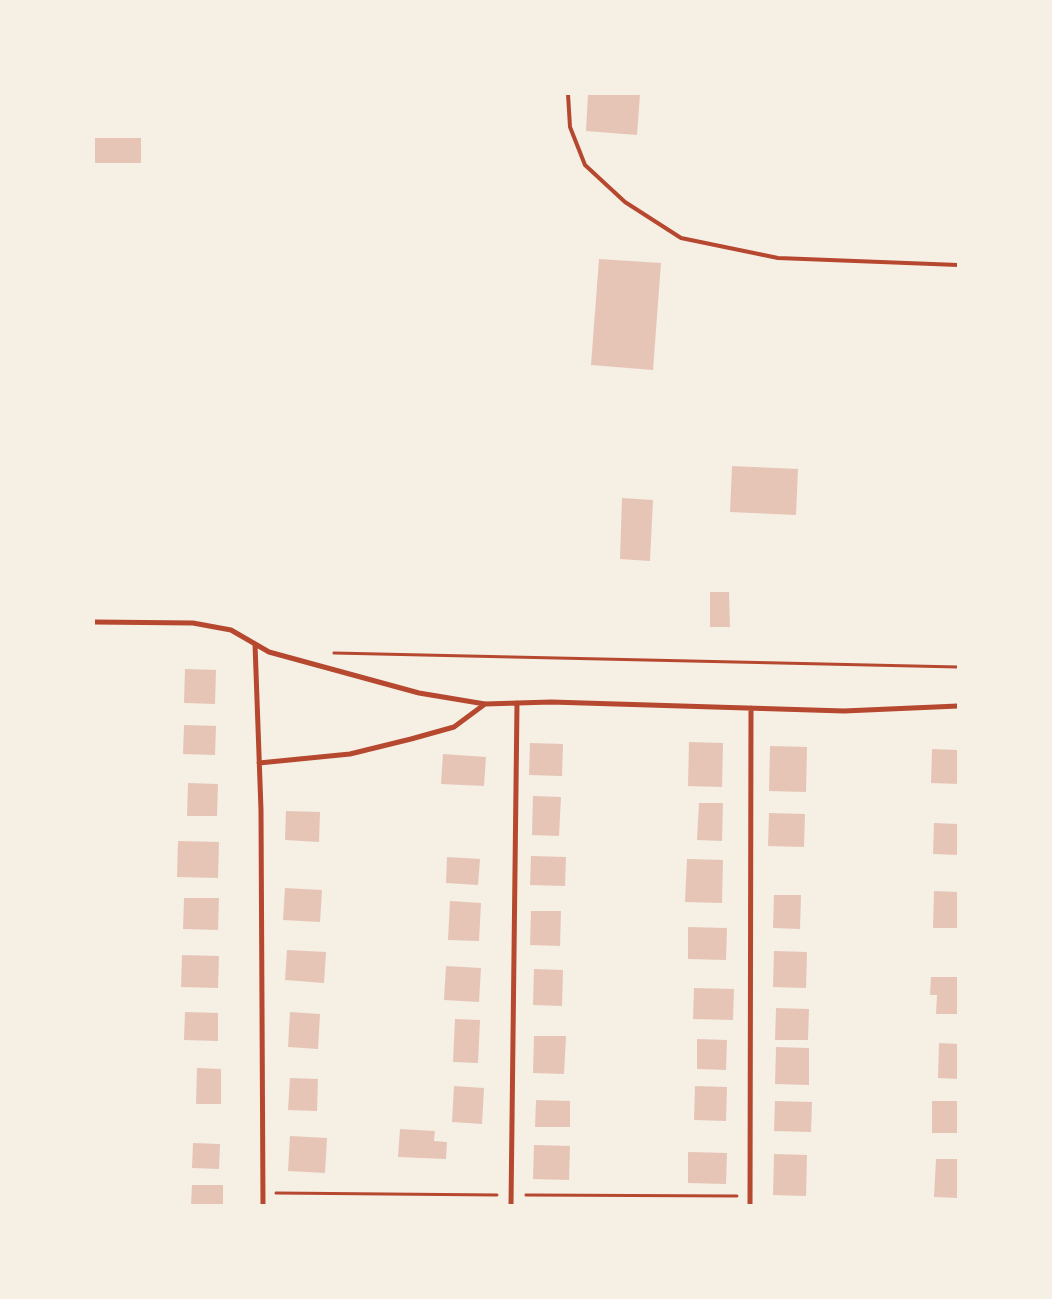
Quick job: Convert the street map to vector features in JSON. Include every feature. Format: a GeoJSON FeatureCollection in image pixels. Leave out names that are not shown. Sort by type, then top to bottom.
{"type":"FeatureCollection","features":[{"type":"Feature","properties":{"kind":"street"},"geometry":{"type":"LineString","coordinates":[[94,622],[193,623],[231,630],[269,652],[419,693],[485,704],[551,702],[844,711],[958,706]]}},
{"type":"Feature","properties":{"kind":"street"},"geometry":{"type":"LineString","coordinates":[[255,644],[261,810],[263,1205]]}},
{"type":"Feature","properties":{"kind":"street"},"geometry":{"type":"LineString","coordinates":[[511,1205],[517,703]]}},
{"type":"Feature","properties":{"kind":"street"},"geometry":{"type":"LineString","coordinates":[[259,763],[350,754],[412,739],[454,727],[485,704]]}},
{"type":"Feature","properties":{"kind":"street"},"geometry":{"type":"LineString","coordinates":[[750,1205],[751,708]]}},
{"type":"Feature","properties":{"kind":"lane"},"geometry":{"type":"LineString","coordinates":[[568,94],[570,127],[585,165],[626,202],[681,238],[778,258],[958,265]]}},
{"type":"Feature","properties":{"kind":"path"},"geometry":{"type":"LineString","coordinates":[[325,653],[958,667]]}},
{"type":"Feature","properties":{"kind":"building"},"geometry":{"type":"Polygon","coordinates":[[[588,94],[640,94],[637,135],[586,131],[588,94]]]}},
{"type":"Feature","properties":{"kind":"building"},"geometry":{"type":"Polygon","coordinates":[[[94,138],[141,138],[141,163],[94,163],[94,138]]]}},
{"type":"Feature","properties":{"kind":"building"},"geometry":{"type":"Polygon","coordinates":[[[599,259],[661,263],[653,370],[591,365],[599,259]]]}},
{"type":"Feature","properties":{"kind":"building"},"geometry":{"type":"Polygon","coordinates":[[[732,466],[798,469],[796,515],[730,512],[732,466]]]}},
{"type":"Feature","properties":{"kind":"building"},"geometry":{"type":"Polygon","coordinates":[[[622,498],[653,500],[650,561],[620,559],[622,498]]]}},
{"type":"Feature","properties":{"kind":"building"},"geometry":{"type":"Polygon","coordinates":[[[710,592],[729,592],[730,627],[710,627],[710,592]]]}},
{"type":"Feature","properties":{"kind":"building"},"geometry":{"type":"Polygon","coordinates":[[[185,669],[216,670],[215,704],[184,703],[185,669]]]}},
{"type":"Feature","properties":{"kind":"building"},"geometry":{"type":"Polygon","coordinates":[[[184,725],[216,726],[215,755],[183,754],[184,725]]]}},
{"type":"Feature","properties":{"kind":"building"},"geometry":{"type":"Polygon","coordinates":[[[689,742],[723,743],[722,787],[688,786],[689,742]]]}},
{"type":"Feature","properties":{"kind":"building"},"geometry":{"type":"Polygon","coordinates":[[[530,743],[563,744],[562,776],[529,775],[530,743]]]}},
{"type":"Feature","properties":{"kind":"building"},"geometry":{"type":"Polygon","coordinates":[[[770,746],[807,747],[806,792],[769,791],[770,746]]]}},
{"type":"Feature","properties":{"kind":"building"},"geometry":{"type":"Polygon","coordinates":[[[932,749],[958,750],[958,784],[931,783],[932,749]]]}},
{"type":"Feature","properties":{"kind":"building"},"geometry":{"type":"Polygon","coordinates":[[[443,754],[486,757],[484,786],[441,784],[443,754]]]}},
{"type":"Feature","properties":{"kind":"building"},"geometry":{"type":"Polygon","coordinates":[[[188,783],[218,784],[217,816],[187,816],[188,783]]]}},
{"type":"Feature","properties":{"kind":"building"},"geometry":{"type":"Polygon","coordinates":[[[533,796],[561,797],[559,836],[532,835],[533,796]]]}},
{"type":"Feature","properties":{"kind":"building"},"geometry":{"type":"Polygon","coordinates":[[[699,803],[723,803],[722,841],[697,840],[699,803]]]}},
{"type":"Feature","properties":{"kind":"building"},"geometry":{"type":"Polygon","coordinates":[[[286,811],[320,812],[319,842],[285,840],[286,811]]]}},
{"type":"Feature","properties":{"kind":"building"},"geometry":{"type":"Polygon","coordinates":[[[769,813],[805,814],[804,847],[768,846],[769,813]]]}},
{"type":"Feature","properties":{"kind":"building"},"geometry":{"type":"Polygon","coordinates":[[[934,823],[958,824],[958,855],[933,854],[934,823]]]}},
{"type":"Feature","properties":{"kind":"building"},"geometry":{"type":"Polygon","coordinates":[[[178,841],[219,842],[218,878],[177,877],[178,841]]]}},
{"type":"Feature","properties":{"kind":"building"},"geometry":{"type":"Polygon","coordinates":[[[531,856],[566,857],[565,886],[530,885],[531,856]]]}},
{"type":"Feature","properties":{"kind":"building"},"geometry":{"type":"Polygon","coordinates":[[[447,857],[480,859],[478,885],[446,883],[447,857]]]}},
{"type":"Feature","properties":{"kind":"building"},"geometry":{"type":"Polygon","coordinates":[[[687,859],[723,860],[722,903],[685,902],[687,859]]]}},
{"type":"Feature","properties":{"kind":"building"},"geometry":{"type":"Polygon","coordinates":[[[285,888],[322,890],[320,922],[283,920],[285,888]]]}},
{"type":"Feature","properties":{"kind":"building"},"geometry":{"type":"Polygon","coordinates":[[[934,891],[958,892],[958,928],[933,928],[934,891]]]}},
{"type":"Feature","properties":{"kind":"building"},"geometry":{"type":"Polygon","coordinates":[[[774,895],[801,895],[800,929],[773,928],[774,895]]]}},
{"type":"Feature","properties":{"kind":"building"},"geometry":{"type":"Polygon","coordinates":[[[184,898],[219,898],[218,930],[183,929],[184,898]]]}},
{"type":"Feature","properties":{"kind":"building"},"geometry":{"type":"Polygon","coordinates":[[[450,901],[481,903],[479,941],[448,940],[450,901]]]}},
{"type":"Feature","properties":{"kind":"building"},"geometry":{"type":"Polygon","coordinates":[[[531,911],[561,911],[560,946],[530,945],[531,911]]]}},
{"type":"Feature","properties":{"kind":"building"},"geometry":{"type":"Polygon","coordinates":[[[688,927],[727,928],[726,960],[688,959],[688,927]]]}},
{"type":"Feature","properties":{"kind":"building"},"geometry":{"type":"Polygon","coordinates":[[[287,950],[326,952],[324,983],[285,980],[287,950]]]}},
{"type":"Feature","properties":{"kind":"building"},"geometry":{"type":"Polygon","coordinates":[[[774,951],[807,952],[806,988],[773,987],[774,951]]]}},
{"type":"Feature","properties":{"kind":"building"},"geometry":{"type":"Polygon","coordinates":[[[182,955],[219,956],[218,988],[181,987],[182,955]]]}},
{"type":"Feature","properties":{"kind":"building"},"geometry":{"type":"Polygon","coordinates":[[[446,966],[481,968],[479,1002],[444,1000],[446,966]]]}},
{"type":"Feature","properties":{"kind":"building"},"geometry":{"type":"Polygon","coordinates":[[[534,969],[563,970],[562,1006],[533,1005],[534,969]]]}},
{"type":"Feature","properties":{"kind":"building"},"geometry":{"type":"Polygon","coordinates":[[[931,977],[958,977],[958,1014],[936,1014],[937,995],[930,995],[931,977]]]}},
{"type":"Feature","properties":{"kind":"building"},"geometry":{"type":"Polygon","coordinates":[[[694,988],[734,989],[733,1020],[693,1019],[694,988]]]}},
{"type":"Feature","properties":{"kind":"building"},"geometry":{"type":"Polygon","coordinates":[[[776,1008],[809,1009],[808,1040],[775,1040],[776,1008]]]}},
{"type":"Feature","properties":{"kind":"building"},"geometry":{"type":"Polygon","coordinates":[[[185,1012],[218,1013],[218,1041],[184,1040],[185,1012]]]}},
{"type":"Feature","properties":{"kind":"building"},"geometry":{"type":"Polygon","coordinates":[[[290,1012],[320,1014],[318,1049],[288,1047],[290,1012]]]}},
{"type":"Feature","properties":{"kind":"building"},"geometry":{"type":"Polygon","coordinates":[[[455,1019],[480,1020],[478,1063],[453,1062],[455,1019]]]}},
{"type":"Feature","properties":{"kind":"building"},"geometry":{"type":"Polygon","coordinates":[[[534,1036],[566,1036],[564,1074],[533,1073],[534,1036]]]}},
{"type":"Feature","properties":{"kind":"building"},"geometry":{"type":"Polygon","coordinates":[[[697,1039],[727,1040],[726,1070],[697,1069],[697,1039]]]}},
{"type":"Feature","properties":{"kind":"building"},"geometry":{"type":"Polygon","coordinates":[[[939,1043],[958,1044],[958,1079],[938,1078],[939,1043]]]}},
{"type":"Feature","properties":{"kind":"building"},"geometry":{"type":"Polygon","coordinates":[[[776,1047],[809,1048],[809,1085],[775,1084],[776,1047]]]}},
{"type":"Feature","properties":{"kind":"building"},"geometry":{"type":"Polygon","coordinates":[[[197,1068],[221,1069],[221,1104],[196,1104],[197,1068]]]}},
{"type":"Feature","properties":{"kind":"building"},"geometry":{"type":"Polygon","coordinates":[[[290,1078],[318,1079],[317,1111],[288,1110],[290,1078]]]}},
{"type":"Feature","properties":{"kind":"building"},"geometry":{"type":"Polygon","coordinates":[[[454,1086],[484,1088],[482,1124],[452,1122],[454,1086]]]}},
{"type":"Feature","properties":{"kind":"building"},"geometry":{"type":"Polygon","coordinates":[[[695,1086],[727,1087],[726,1121],[694,1120],[695,1086]]]}},
{"type":"Feature","properties":{"kind":"building"},"geometry":{"type":"Polygon","coordinates":[[[536,1100],[570,1101],[570,1127],[535,1127],[536,1100]]]}},
{"type":"Feature","properties":{"kind":"building"},"geometry":{"type":"Polygon","coordinates":[[[775,1101],[812,1102],[811,1132],[774,1131],[775,1101]]]}},
{"type":"Feature","properties":{"kind":"building"},"geometry":{"type":"Polygon","coordinates":[[[932,1101],[958,1101],[958,1133],[932,1133],[932,1101]]]}},
{"type":"Feature","properties":{"kind":"building"},"geometry":{"type":"Polygon","coordinates":[[[400,1129],[435,1131],[434,1141],[447,1142],[446,1159],[398,1157],[400,1129]]]}},
{"type":"Feature","properties":{"kind":"building"},"geometry":{"type":"Polygon","coordinates":[[[290,1136],[327,1138],[325,1173],[288,1171],[290,1136]]]}},
{"type":"Feature","properties":{"kind":"building"},"geometry":{"type":"Polygon","coordinates":[[[193,1143],[220,1144],[219,1169],[192,1168],[193,1143]]]}},
{"type":"Feature","properties":{"kind":"building"},"geometry":{"type":"Polygon","coordinates":[[[534,1145],[570,1146],[569,1180],[533,1179],[534,1145]]]}},
{"type":"Feature","properties":{"kind":"building"},"geometry":{"type":"Polygon","coordinates":[[[688,1152],[727,1153],[726,1184],[688,1183],[688,1152]]]}},
{"type":"Feature","properties":{"kind":"building"},"geometry":{"type":"Polygon","coordinates":[[[774,1154],[807,1155],[806,1196],[773,1195],[774,1154]]]}},
{"type":"Feature","properties":{"kind":"building"},"geometry":{"type":"Polygon","coordinates":[[[936,1159],[958,1159],[958,1198],[934,1197],[936,1159]]]}},
{"type":"Feature","properties":{"kind":"building"},"geometry":{"type":"Polygon","coordinates":[[[192,1185],[223,1185],[223,1205],[191,1205],[192,1185]]]}}]}
